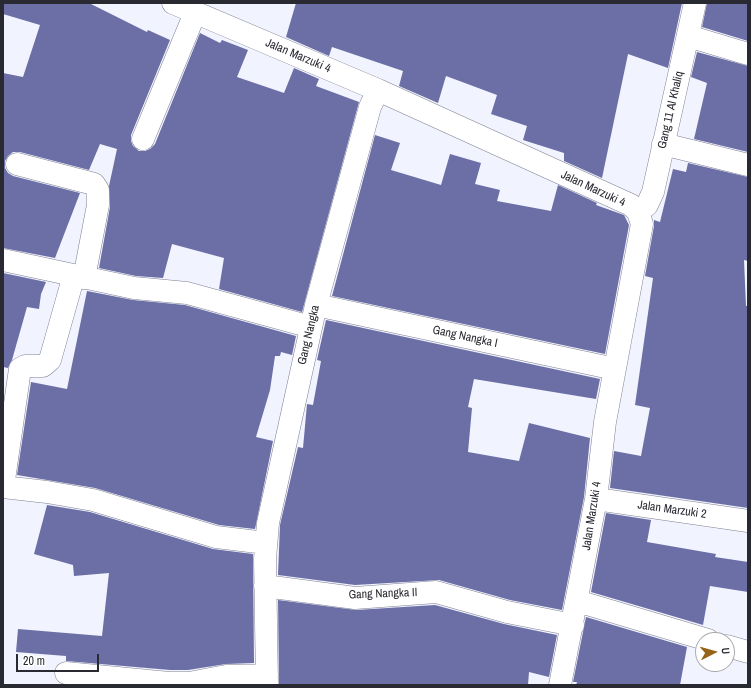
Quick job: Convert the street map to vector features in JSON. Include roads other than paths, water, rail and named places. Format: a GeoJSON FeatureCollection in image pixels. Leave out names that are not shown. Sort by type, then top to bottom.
{"type":"FeatureCollection","features":[{"type":"Feature","properties":{"kind":"street","name":"Jalan Marzuki 4"},"geometry":{"type":"LineString","coordinates":[[173,3],[378,90],[630,205],[638,212],[642,224],[604,429],[596,499],[573,625],[560,685]]}},
{"type":"Feature","properties":{"kind":"street","name":"Gang 11 Al Khaliq"},"geometry":{"type":"LineString","coordinates":[[638,212],[647,205],[653,192],[695,3]]}},
{"type":"Feature","properties":{"kind":"street"},"geometry":{"type":"LineString","coordinates":[[143,139],[195,13]]}},
{"type":"Feature","properties":{"kind":"street"},"geometry":{"type":"LineString","coordinates":[[688,36],[748,54]]}},
{"type":"Feature","properties":{"kind":"street","name":"Gang Nangka"},"geometry":{"type":"LineString","coordinates":[[265,586],[268,523],[310,327],[370,107],[378,90]]}},
{"type":"Feature","properties":{"kind":"street"},"geometry":{"type":"LineString","coordinates":[[664,144],[748,165]]}},
{"type":"Feature","properties":{"kind":"street"},"geometry":{"type":"LineString","coordinates":[[17,164],[94,184],[98,190],[98,205],[79,276],[50,360],[43,366],[25,366],[20,369],[3,488],[47,492],[93,500],[216,537],[266,543]]}},
{"type":"Feature","properties":{"kind":"street"},"geometry":{"type":"LineString","coordinates":[[3,260],[134,288],[186,293],[310,327]]}},
{"type":"Feature","properties":{"kind":"street","name":"Gang Nangka I"},"geometry":{"type":"LineString","coordinates":[[316,305],[615,369]]}},
{"type":"Feature","properties":{"kind":"street","name":"Jalan Marzuki 2"},"geometry":{"type":"LineString","coordinates":[[596,499],[748,521]]}},
{"type":"Feature","properties":{"kind":"street"},"geometry":{"type":"LineString","coordinates":[[66,673],[169,683],[190,683],[226,676],[267,680],[265,586]]}},
{"type":"Feature","properties":{"kind":"street","name":"Gang Nangka II"},"geometry":{"type":"LineString","coordinates":[[265,586],[355,598],[436,592],[507,612],[573,625]]}},
{"type":"Feature","properties":{"kind":"street"},"geometry":{"type":"LineString","coordinates":[[577,601],[695,636]]}},
{"type":"Feature","properties":{"kind":"street"},"geometry":{"type":"LineString","coordinates":[[735,648],[748,652]]}}]}
